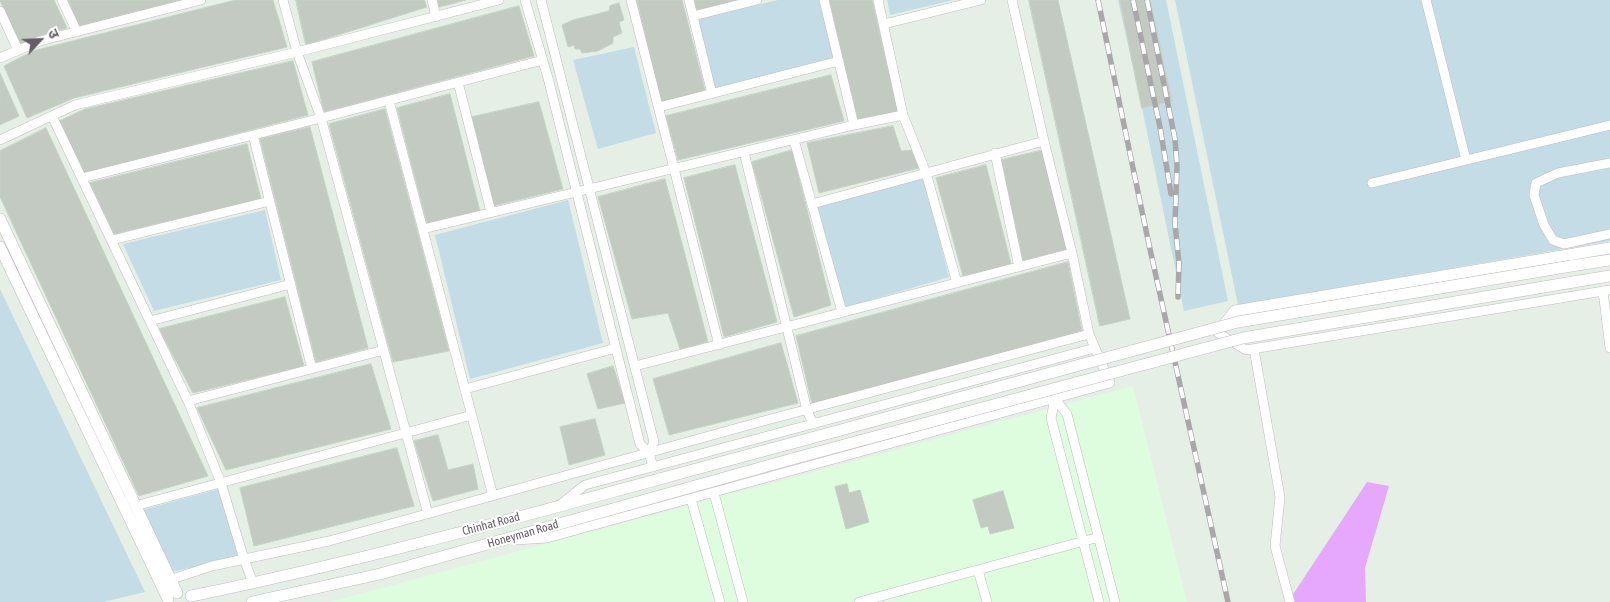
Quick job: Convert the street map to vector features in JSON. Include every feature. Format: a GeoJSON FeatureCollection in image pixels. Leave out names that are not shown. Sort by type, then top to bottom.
{"type":"FeatureCollection","features":[{"type":"Feature","properties":{"kind":"street"},"geometry":{"type":"LineString","coordinates":[[62,0],[77,32]]}},
{"type":"Feature","properties":{"kind":"street"},"geometry":{"type":"LineString","coordinates":[[0,58],[40,41],[201,0]]}},
{"type":"Feature","properties":{"kind":"street"},"geometry":{"type":"LineString","coordinates":[[283,0],[297,52],[322,118],[428,514]]}},
{"type":"Feature","properties":{"kind":"street"},"geometry":{"type":"LineString","coordinates":[[432,0],[436,17]]}},
{"type":"Feature","properties":{"kind":"street"},"geometry":{"type":"LineString","coordinates":[[0,140],[75,105],[297,52],[499,0]]}},
{"type":"Feature","properties":{"kind":"street"},"geometry":{"type":"LineString","coordinates":[[525,0],[543,60],[640,444],[649,453],[653,467]]}},
{"type":"Feature","properties":{"kind":"street"},"geometry":{"type":"LineString","coordinates":[[541,0],[654,442],[649,453]]}},
{"type":"Feature","properties":{"kind":"street"},"geometry":{"type":"LineString","coordinates":[[631,0],[719,344]]}},
{"type":"Feature","properties":{"kind":"street"},"geometry":{"type":"LineString","coordinates":[[689,0],[712,94]]}},
{"type":"Feature","properties":{"kind":"street"},"geometry":{"type":"LineString","coordinates":[[693,16],[757,0]]}},
{"type":"Feature","properties":{"kind":"street"},"geometry":{"type":"LineString","coordinates":[[824,0],[854,125]]}},
{"type":"Feature","properties":{"kind":"street"},"geometry":{"type":"LineString","coordinates":[[878,0],[903,115],[926,173],[957,283]]}},
{"type":"Feature","properties":{"kind":"street"},"geometry":{"type":"LineString","coordinates":[[884,24],[981,0]]}},
{"type":"Feature","properties":{"kind":"street"},"geometry":{"type":"LineString","coordinates":[[502,540],[547,538],[1110,383],[1089,334],[1072,253],[1012,0]]}},
{"type":"Feature","properties":{"kind":"street"},"geometry":{"type":"LineString","coordinates":[[1426,0],[1466,160]]}},
{"type":"Feature","properties":{"kind":"street"},"geometry":{"type":"LineString","coordinates":[[0,11],[18,50]]}},
{"type":"Feature","properties":{"kind":"street"},"geometry":{"type":"LineString","coordinates":[[82,178],[389,101],[543,60]]}},
{"type":"Feature","properties":{"kind":"street"},"geometry":{"type":"LineString","coordinates":[[659,107],[839,61]]}},
{"type":"Feature","properties":{"kind":"street"},"geometry":{"type":"LineString","coordinates":[[458,82],[491,212]]}},
{"type":"Feature","properties":{"kind":"street"},"geometry":{"type":"LineString","coordinates":[[389,101],[493,496]]}},
{"type":"Feature","properties":{"kind":"street"},"geometry":{"type":"LineString","coordinates":[[422,229],[854,125],[903,115]]}},
{"type":"Feature","properties":{"kind":"street"},"geometry":{"type":"LineString","coordinates":[[52,116],[188,401],[221,483],[253,583]]}},
{"type":"Feature","properties":{"kind":"street"},"geometry":{"type":"LineString","coordinates":[[1372,183],[1610,125]]}},
{"type":"Feature","properties":{"kind":"street"},"geometry":{"type":"LineString","coordinates":[[253,135],[312,369]]}},
{"type":"Feature","properties":{"kind":"street"},"geometry":{"type":"LineString","coordinates":[[794,140],[842,312]]}},
{"type":"Feature","properties":{"kind":"street"},"geometry":{"type":"LineString","coordinates":[[812,204],[1044,140]]}},
{"type":"Feature","properties":{"kind":"street"},"geometry":{"type":"LineString","coordinates":[[744,152],[813,424]]}},
{"type":"Feature","properties":{"kind":"street"},"geometry":{"type":"LineString","coordinates":[[995,153],[1019,267]]}},
{"type":"Feature","properties":{"kind":"street"},"geometry":{"type":"LineString","coordinates":[[1610,163],[1558,173],[1536,183],[1534,195],[1544,225],[1553,240],[1564,244],[1610,234]]}},
{"type":"Feature","properties":{"kind":"street"},"geometry":{"type":"LineString","coordinates":[[112,240],[270,201]]}},
{"type":"Feature","properties":{"kind":"street"},"geometry":{"type":"LineString","coordinates":[[0,220],[135,506],[170,598],[183,592],[193,599]]}},
{"type":"Feature","properties":{"kind":"street"},"geometry":{"type":"LineString","coordinates":[[0,247],[165,581]]}},
{"type":"Feature","properties":{"kind":"street"},"geometry":{"type":"LineString","coordinates":[[1610,248],[1235,311],[1218,333],[1246,350],[1606,290],[1610,348]]}},
{"type":"Feature","properties":{"kind":"street"},"geometry":{"type":"LineString","coordinates":[[635,366],[1072,253]]}},
{"type":"Feature","properties":{"kind":"street","name":"Chinhat Road"},"geometry":{"type":"LineString","coordinates":[[193,599],[436,538],[1238,322],[1610,260]]}},
{"type":"Feature","properties":{"kind":"street","name":"Honeyman Road"},"geometry":{"type":"LineString","coordinates":[[252,602],[380,574],[792,459],[1243,338],[1610,276]]}},
{"type":"Feature","properties":{"kind":"street"},"geometry":{"type":"LineString","coordinates":[[150,321],[290,284]]}},
{"type":"Feature","properties":{"kind":"street"},"geometry":{"type":"LineString","coordinates":[[165,581],[212,566],[328,541],[1089,334]]}},
{"type":"Feature","properties":{"kind":"street"},"geometry":{"type":"LineString","coordinates":[[465,389],[616,348]]}},
{"type":"Feature","properties":{"kind":"street"},"geometry":{"type":"LineString","coordinates":[[560,505],[585,485],[1095,348]]}},
{"type":"Feature","properties":{"kind":"street"},"geometry":{"type":"LineString","coordinates":[[1254,349],[1280,497],[1275,546],[1290,602]]}},
{"type":"Feature","properties":{"kind":"street"},"geometry":{"type":"LineString","coordinates":[[188,401],[384,350]]}},
{"type":"Feature","properties":{"kind":"street"},"geometry":{"type":"LineString","coordinates":[[1055,399],[1067,414],[1115,602]]}},
{"type":"Feature","properties":{"kind":"street"},"geometry":{"type":"LineString","coordinates":[[1055,399],[1051,418],[1099,602]]}},
{"type":"Feature","properties":{"kind":"street"},"geometry":{"type":"LineString","coordinates":[[135,506],[472,415]]}},
{"type":"Feature","properties":{"kind":"street"},"geometry":{"type":"LineString","coordinates":[[566,476],[585,485]]}},
{"type":"Feature","properties":{"kind":"street"},"geometry":{"type":"LineString","coordinates":[[714,493],[743,602]]}},
{"type":"Feature","properties":{"kind":"street"},"geometry":{"type":"LineString","coordinates":[[691,499],[720,602]]}},
{"type":"Feature","properties":{"kind":"street"},"geometry":{"type":"LineString","coordinates":[[863,601],[1099,537]]}},
{"type":"Feature","properties":{"kind":"street"},"geometry":{"type":"LineString","coordinates":[[978,570],[987,602]]}},
{"type":"Feature","properties":{"kind":"shaded area"},"geometry":{"type":"Polygon","coordinates":[[[778,0],[819,0],[834,59],[713,89],[697,19],[778,0]]]}},
{"type":"Feature","properties":{"kind":"shaded area"},"geometry":{"type":"Polygon","coordinates":[[[887,0],[953,0],[890,15],[887,0]]]}},
{"type":"Feature","properties":{"kind":"shaded area"},"geometry":{"type":"Polygon","coordinates":[[[1118,0],[1166,0],[1228,301],[1184,311],[1118,0]]]}},
{"type":"Feature","properties":{"kind":"shaded area"},"geometry":{"type":"Polygon","coordinates":[[[1175,0],[1610,0],[1610,241],[1238,305],[1175,0]]]}},
{"type":"Feature","properties":{"kind":"shaded area"},"geometry":{"type":"Polygon","coordinates":[[[634,47],[656,133],[598,149],[573,60],[634,47]]]}},
{"type":"Feature","properties":{"kind":"shaded area"},"geometry":{"type":"Polygon","coordinates":[[[924,178],[949,277],[844,308],[817,204],[924,178]]]}},
{"type":"Feature","properties":{"kind":"shaded area"},"geometry":{"type":"Polygon","coordinates":[[[568,200],[603,343],[470,379],[435,235],[568,200]]]}},
{"type":"Feature","properties":{"kind":"shaded area"},"geometry":{"type":"Polygon","coordinates":[[[265,210],[281,280],[154,311],[123,244],[265,210]]]}},
{"type":"Feature","properties":{"kind":"shaded area"},"geometry":{"type":"Polygon","coordinates":[[[0,289],[145,592],[103,602],[0,602],[0,289]]]}},
{"type":"Feature","properties":{"kind":"shaded area"},"geometry":{"type":"Polygon","coordinates":[[[1133,386],[1187,602],[330,602],[1133,386]]]}},
{"type":"Feature","properties":{"kind":"shaded area"},"geometry":{"type":"Polygon","coordinates":[[[1367,482],[1389,486],[1365,568],[1366,602],[1288,602],[1367,482]]]}},
{"type":"Feature","properties":{"kind":"shaded area"},"geometry":{"type":"Polygon","coordinates":[[[219,489],[240,557],[171,572],[142,510],[219,489]]]}},
{"type":"Feature","properties":{"kind":"building"},"geometry":{"type":"Polygon","coordinates":[[[0,0],[54,0],[67,28],[20,44],[0,0]]]}},
{"type":"Feature","properties":{"kind":"building"},"geometry":{"type":"Polygon","coordinates":[[[68,0],[181,0],[79,26],[68,0]]]}},
{"type":"Feature","properties":{"kind":"building"},"geometry":{"type":"Polygon","coordinates":[[[236,0],[273,0],[287,47],[74,98],[27,118],[4,66],[33,51],[236,0]]]}},
{"type":"Feature","properties":{"kind":"building"},"geometry":{"type":"Polygon","coordinates":[[[296,0],[424,0],[427,7],[306,45],[296,0]]]}},
{"type":"Feature","properties":{"kind":"building"},"geometry":{"type":"Polygon","coordinates":[[[437,0],[466,0],[439,7],[437,0]]]}},
{"type":"Feature","properties":{"kind":"building"},"geometry":{"type":"Polygon","coordinates":[[[637,0],[682,0],[705,90],[661,103],[637,0]]]}},
{"type":"Feature","properties":{"kind":"building"},"geometry":{"type":"Polygon","coordinates":[[[694,0],[741,0],[697,10],[694,0]]]}},
{"type":"Feature","properties":{"kind":"building"},"geometry":{"type":"Polygon","coordinates":[[[829,0],[872,0],[898,112],[858,120],[829,0]]]}},
{"type":"Feature","properties":{"kind":"building"},"geometry":{"type":"Polygon","coordinates":[[[1029,0],[1058,0],[1130,319],[1100,326],[1029,0]]]}},
{"type":"Feature","properties":{"kind":"building"},"geometry":{"type":"Polygon","coordinates":[[[1120,0],[1150,0],[1172,101],[1142,108],[1120,0]]]}},
{"type":"Feature","properties":{"kind":"building"},"geometry":{"type":"Polygon","coordinates":[[[619,3],[624,20],[619,22],[622,33],[613,37],[613,43],[598,51],[582,53],[580,49],[575,49],[574,45],[568,47],[562,25],[573,20],[609,11],[610,6],[619,3]]]}},
{"type":"Feature","properties":{"kind":"building"},"geometry":{"type":"Polygon","coordinates":[[[519,6],[534,56],[324,112],[312,62],[519,6]]]}},
{"type":"Feature","properties":{"kind":"building"},"geometry":{"type":"Polygon","coordinates":[[[293,61],[308,115],[84,173],[59,121],[85,109],[293,61]]]}},
{"type":"Feature","properties":{"kind":"building"},"geometry":{"type":"Polygon","coordinates":[[[0,73],[19,116],[0,125],[0,73]]]}},
{"type":"Feature","properties":{"kind":"building"},"geometry":{"type":"Polygon","coordinates":[[[831,75],[844,121],[678,160],[666,116],[831,75]]]}},
{"type":"Feature","properties":{"kind":"building"},"geometry":{"type":"Polygon","coordinates":[[[450,94],[480,211],[427,224],[397,108],[450,94]]]}},
{"type":"Feature","properties":{"kind":"building"},"geometry":{"type":"Polygon","coordinates":[[[539,102],[563,189],[493,206],[472,117],[539,102]]]}},
{"type":"Feature","properties":{"kind":"building"},"geometry":{"type":"Polygon","coordinates":[[[385,109],[449,351],[393,362],[329,124],[385,109]]]}},
{"type":"Feature","properties":{"kind":"building"},"geometry":{"type":"Polygon","coordinates":[[[893,126],[901,151],[912,150],[919,168],[819,193],[807,143],[893,126]]]}},
{"type":"Feature","properties":{"kind":"building"},"geometry":{"type":"Polygon","coordinates":[[[310,127],[368,348],[316,362],[260,139],[310,127]]]}},
{"type":"Feature","properties":{"kind":"building"},"geometry":{"type":"Polygon","coordinates":[[[46,128],[208,476],[139,496],[0,197],[0,151],[46,128]]]}},
{"type":"Feature","properties":{"kind":"building"},"geometry":{"type":"Polygon","coordinates":[[[247,144],[261,199],[114,234],[90,183],[247,144]]]}},
{"type":"Feature","properties":{"kind":"building"},"geometry":{"type":"Polygon","coordinates":[[[792,150],[831,305],[794,317],[752,162],[792,150]]]}},
{"type":"Feature","properties":{"kind":"building"},"geometry":{"type":"Polygon","coordinates":[[[1044,150],[1067,249],[1023,261],[1001,160],[1044,150]]]}},
{"type":"Feature","properties":{"kind":"building"},"geometry":{"type":"Polygon","coordinates":[[[735,165],[777,322],[724,337],[684,178],[735,165]]]}},
{"type":"Feature","properties":{"kind":"building"},"geometry":{"type":"Polygon","coordinates":[[[986,165],[1011,264],[963,276],[936,178],[986,165]]]}},
{"type":"Feature","properties":{"kind":"building"},"geometry":{"type":"Polygon","coordinates":[[[665,179],[708,342],[680,349],[668,313],[632,319],[598,197],[665,179]]]}},
{"type":"Feature","properties":{"kind":"building"},"geometry":{"type":"Polygon","coordinates":[[[1068,262],[1082,331],[812,404],[796,336],[1068,262]]]}},
{"type":"Feature","properties":{"kind":"building"},"geometry":{"type":"Polygon","coordinates":[[[285,297],[304,366],[193,393],[159,329],[285,297]]]}},
{"type":"Feature","properties":{"kind":"building"},"geometry":{"type":"Polygon","coordinates":[[[781,343],[798,403],[669,435],[653,379],[781,343]]]}},
{"type":"Feature","properties":{"kind":"building"},"geometry":{"type":"Polygon","coordinates":[[[371,364],[391,429],[226,470],[197,408],[371,364]]]}},
{"type":"Feature","properties":{"kind":"building"},"geometry":{"type":"Polygon","coordinates":[[[613,366],[625,403],[598,409],[587,374],[613,366]]]}},
{"type":"Feature","properties":{"kind":"building"},"geometry":{"type":"Polygon","coordinates":[[[595,419],[605,455],[569,465],[560,427],[595,419]]]}},
{"type":"Feature","properties":{"kind":"building"},"geometry":{"type":"Polygon","coordinates":[[[438,435],[448,470],[473,464],[478,489],[433,501],[414,441],[438,435]]]}},
{"type":"Feature","properties":{"kind":"building"},"geometry":{"type":"Polygon","coordinates":[[[397,448],[414,506],[254,546],[240,488],[397,448]]]}},
{"type":"Feature","properties":{"kind":"building"},"geometry":{"type":"Polygon","coordinates":[[[847,484],[849,493],[860,490],[869,522],[846,529],[835,487],[847,484]]]}},
{"type":"Feature","properties":{"kind":"building"},"geometry":{"type":"Polygon","coordinates":[[[1003,491],[1014,528],[990,534],[988,526],[981,528],[973,500],[1003,491]]]}},
{"type":"Feature","properties":{"kind":"railway"},"geometry":{"type":"LineString","coordinates":[[1098,0],[1148,240],[1228,602]]}},
{"type":"Feature","properties":{"kind":"railway"},"geometry":{"type":"LineString","coordinates":[[1133,0],[1160,127],[1171,194]]}},
{"type":"Feature","properties":{"kind":"railway"},"geometry":{"type":"LineString","coordinates":[[1147,0],[1175,139],[1177,166],[1175,224],[1179,263],[1178,297]]}}]}
